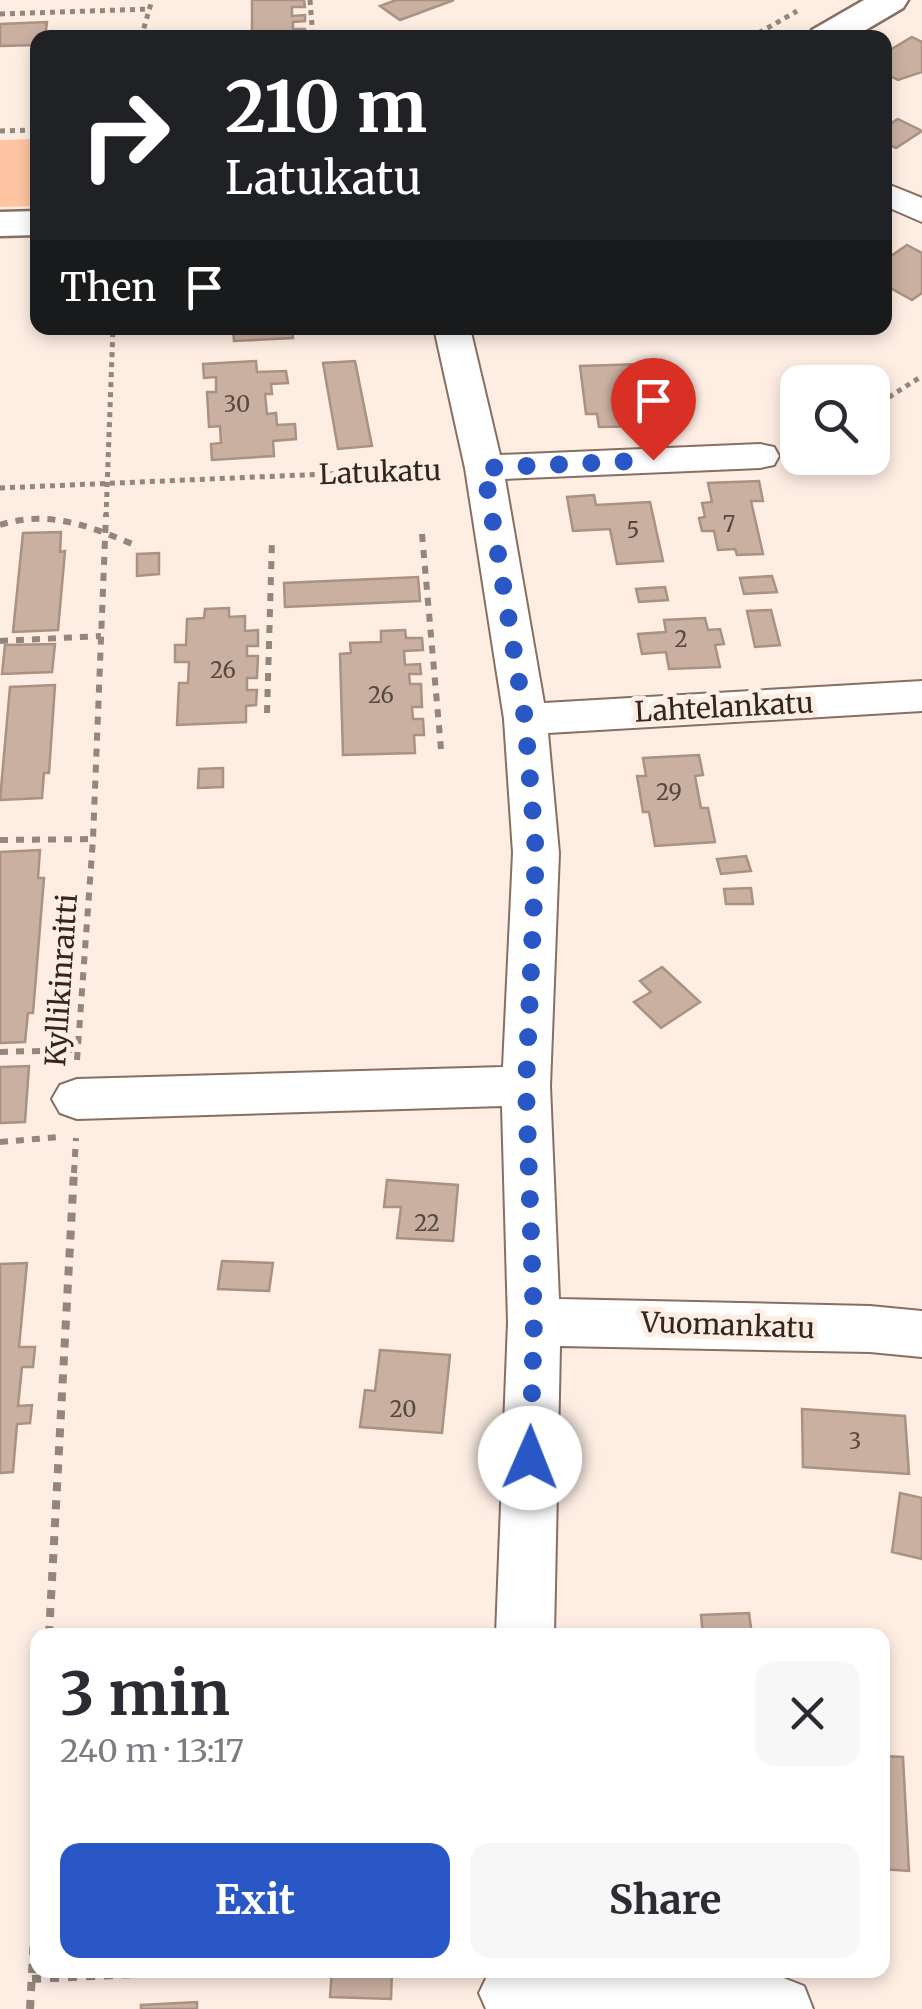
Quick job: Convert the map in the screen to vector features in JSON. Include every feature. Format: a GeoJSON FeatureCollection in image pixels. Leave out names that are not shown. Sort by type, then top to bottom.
{"type":"FeatureCollection","features":[{"type":"Feature","properties":{"kind":"street"},"geometry":{"type":"LineString","coordinates":[[839,30],[890,0]]}},
{"type":"Feature","properties":{"kind":"street"},"geometry":{"type":"LineString","coordinates":[[892,196],[922,212]]}},
{"type":"Feature","properties":{"kind":"street"},"geometry":{"type":"LineString","coordinates":[[0,224],[30,223]]}},
{"type":"Feature","properties":{"kind":"street"},"geometry":{"type":"LineString","coordinates":[[454,335],[484,468],[525,719],[536,853],[526,1086],[534,1322],[524,1628]]}},
{"type":"Feature","properties":{"kind":"street"},"geometry":{"type":"LineString","coordinates":[[484,468],[760,456]]}},
{"type":"Feature","properties":{"kind":"street","name":"Lahtelankatu"},"geometry":{"type":"LineString","coordinates":[[525,719],[922,696]]}},
{"type":"Feature","properties":{"kind":"street"},"geometry":{"type":"LineString","coordinates":[[76,1118],[526,1086]]}},
{"type":"Feature","properties":{"kind":"street","name":"Vuomankatu"},"geometry":{"type":"LineString","coordinates":[[534,1322],[814,1327],[922,1334]]}},
{"type":"Feature","properties":{"kind":"street"},"geometry":{"type":"LineString","coordinates":[[511,1991],[668,1990],[781,2009]]}},
{"type":"Feature","properties":{"kind":"path"},"geometry":{"type":"LineString","coordinates":[[8,14],[10,0]]}},
{"type":"Feature","properties":{"kind":"path"},"geometry":{"type":"LineString","coordinates":[[119,0],[119,10]]}},
{"type":"Feature","properties":{"kind":"path"},"geometry":{"type":"LineString","coordinates":[[143,30],[152,0]]}},
{"type":"Feature","properties":{"kind":"path"},"geometry":{"type":"LineString","coordinates":[[310,0],[312,30]]}},
{"type":"Feature","properties":{"kind":"path"},"geometry":{"type":"LineString","coordinates":[[0,14],[150,9]]}},
{"type":"Feature","properties":{"kind":"path"},"geometry":{"type":"LineString","coordinates":[[765,30],[801,10]]}},
{"type":"Feature","properties":{"kind":"path"},"geometry":{"type":"LineString","coordinates":[[0,132],[30,130]]}},
{"type":"Feature","properties":{"kind":"path","name":"Kyllikinraitti"},"geometry":{"type":"LineString","coordinates":[[49,1628],[76,1118],[76,1050],[93,839],[113,335]]}},
{"type":"Feature","properties":{"kind":"path"},"geometry":{"type":"LineString","coordinates":[[890,396],[922,376]]}},
{"type":"Feature","properties":{"kind":"path","name":"Latukatu"},"geometry":{"type":"LineString","coordinates":[[0,488],[484,468]]}},
{"type":"Feature","properties":{"kind":"path"},"geometry":{"type":"LineString","coordinates":[[0,524],[31,517],[64,519],[137,546]]}},
{"type":"Feature","properties":{"kind":"path"},"geometry":{"type":"LineString","coordinates":[[422,534],[441,749]]}},
{"type":"Feature","properties":{"kind":"path"},"geometry":{"type":"LineString","coordinates":[[267,714],[272,540]]}},
{"type":"Feature","properties":{"kind":"path"},"geometry":{"type":"LineString","coordinates":[[0,641],[101,636]]}},
{"type":"Feature","properties":{"kind":"path"},"geometry":{"type":"LineString","coordinates":[[0,840],[93,839]]}},
{"type":"Feature","properties":{"kind":"path"},"geometry":{"type":"LineString","coordinates":[[0,1052],[76,1050]]}},
{"type":"Feature","properties":{"kind":"path"},"geometry":{"type":"LineString","coordinates":[[0,1142],[76,1118]]}},
{"type":"Feature","properties":{"kind":"path"},"geometry":{"type":"LineString","coordinates":[[30,2009],[32,1980],[69,1978]]}},
{"type":"Feature","properties":{"kind":"shaded area"},"geometry":{"type":"Polygon","coordinates":[[[30,139],[30,206],[0,207],[0,140],[30,139]]]}},
{"type":"Feature","properties":{"kind":"building"},"geometry":{"type":"Polygon","coordinates":[[[252,0],[304,0],[305,7],[292,7],[292,16],[305,15],[305,21],[293,22],[293,29],[305,30],[252,30],[252,0]]]}},
{"type":"Feature","properties":{"kind":"building"},"geometry":{"type":"Polygon","coordinates":[[[396,0],[454,0],[400,20],[380,6],[396,0]]]}},
{"type":"Feature","properties":{"kind":"building"},"geometry":{"type":"Polygon","coordinates":[[[47,22],[46,30],[30,30],[30,45],[0,46],[0,24],[47,22]]]}},
{"type":"Feature","properties":{"kind":"building"},"geometry":{"type":"Polygon","coordinates":[[[912,37],[922,42],[922,72],[898,80],[892,77],[892,49],[912,37]]]}},
{"type":"Feature","properties":{"kind":"building"},"geometry":{"type":"Polygon","coordinates":[[[898,119],[922,131],[896,148],[892,146],[892,123],[898,119]]]}},
{"type":"Feature","properties":{"kind":"building"},"geometry":{"type":"Polygon","coordinates":[[[907,245],[922,253],[922,293],[912,300],[892,289],[892,255],[907,245]]]}},
{"type":"Feature","properties":{"kind":"building"},"geometry":{"type":"Polygon","coordinates":[[[234,335],[293,338],[234,341],[234,335]]]}},
{"type":"Feature","properties":{"kind":"building"},"geometry":{"type":"Polygon","coordinates":[[[256,361],[257,372],[286,371],[288,383],[271,384],[272,394],[265,394],[267,414],[276,413],[277,425],[295,424],[296,439],[273,441],[274,456],[212,460],[211,444],[221,443],[220,426],[209,427],[207,392],[216,392],[216,377],[204,378],[203,364],[256,361]]]}},
{"type":"Feature","properties":{"kind":"building"},"geometry":{"type":"Polygon","coordinates":[[[355,361],[372,446],[338,449],[323,363],[355,361]]]}},
{"type":"Feature","properties":{"kind":"building"},"geometry":{"type":"Polygon","coordinates":[[[642,364],[651,426],[599,427],[597,414],[586,414],[580,366],[642,364]]]}},
{"type":"Feature","properties":{"kind":"building"},"geometry":{"type":"Polygon","coordinates":[[[759,481],[763,501],[751,501],[763,554],[737,555],[735,549],[718,550],[714,531],[702,531],[699,518],[705,517],[702,503],[712,502],[708,483],[759,481]]]}},
{"type":"Feature","properties":{"kind":"building"},"geometry":{"type":"Polygon","coordinates":[[[594,495],[596,505],[650,502],[663,561],[617,564],[610,529],[573,531],[567,497],[594,495]]]}},
{"type":"Feature","properties":{"kind":"building"},"geometry":{"type":"Polygon","coordinates":[[[61,532],[60,552],[65,551],[58,630],[13,632],[23,533],[61,532]]]}},
{"type":"Feature","properties":{"kind":"building"},"geometry":{"type":"Polygon","coordinates":[[[159,553],[159,574],[137,576],[137,554],[159,553]]]}},
{"type":"Feature","properties":{"kind":"building"},"geometry":{"type":"Polygon","coordinates":[[[772,576],[777,592],[744,594],[740,578],[772,576]]]}},
{"type":"Feature","properties":{"kind":"building"},"geometry":{"type":"Polygon","coordinates":[[[418,577],[420,601],[285,607],[284,583],[418,577]]]}},
{"type":"Feature","properties":{"kind":"building"},"geometry":{"type":"Polygon","coordinates":[[[665,587],[668,600],[639,602],[636,589],[665,587]]]}},
{"type":"Feature","properties":{"kind":"building"},"geometry":{"type":"Polygon","coordinates":[[[229,608],[229,617],[245,616],[245,631],[258,630],[258,646],[247,646],[247,656],[258,656],[257,678],[247,678],[247,690],[257,690],[256,705],[246,706],[246,722],[177,725],[179,683],[188,683],[189,662],[175,662],[175,645],[186,645],[187,619],[204,618],[205,609],[229,608]]]}},
{"type":"Feature","properties":{"kind":"building"},"geometry":{"type":"Polygon","coordinates":[[[771,610],[780,645],[755,647],[747,611],[771,610]]]}},
{"type":"Feature","properties":{"kind":"building"},"geometry":{"type":"Polygon","coordinates":[[[705,618],[708,630],[720,629],[724,644],[715,645],[720,667],[669,669],[666,652],[642,654],[638,634],[666,632],[664,620],[705,618]]]}},
{"type":"Feature","properties":{"kind":"building"},"geometry":{"type":"Polygon","coordinates":[[[405,630],[406,638],[422,638],[423,650],[404,651],[405,665],[420,664],[421,674],[409,674],[410,684],[421,684],[422,707],[412,707],[413,719],[423,719],[424,735],[414,735],[415,753],[343,755],[340,654],[351,653],[350,643],[381,642],[381,631],[405,630]]]}},
{"type":"Feature","properties":{"kind":"building"},"geometry":{"type":"Polygon","coordinates":[[[55,644],[52,672],[2,674],[5,645],[55,644]]]}},
{"type":"Feature","properties":{"kind":"building"},"geometry":{"type":"Polygon","coordinates":[[[55,685],[49,773],[44,773],[42,798],[0,800],[10,687],[55,685]]]}},
{"type":"Feature","properties":{"kind":"building"},"geometry":{"type":"Polygon","coordinates":[[[699,755],[703,775],[695,776],[701,808],[708,808],[715,842],[655,846],[649,812],[643,812],[637,776],[646,776],[643,758],[699,755]]]}},
{"type":"Feature","properties":{"kind":"building"},"geometry":{"type":"Polygon","coordinates":[[[223,768],[223,787],[198,788],[199,769],[223,768]]]}},
{"type":"Feature","properties":{"kind":"building"},"geometry":{"type":"Polygon","coordinates":[[[40,850],[38,878],[44,878],[33,1013],[28,1013],[25,1042],[0,1043],[0,852],[40,850]]]}},
{"type":"Feature","properties":{"kind":"building"},"geometry":{"type":"Polygon","coordinates":[[[746,856],[751,871],[721,874],[717,859],[746,856]]]}},
{"type":"Feature","properties":{"kind":"building"},"geometry":{"type":"Polygon","coordinates":[[[751,888],[753,904],[726,904],[724,889],[751,888]]]}},
{"type":"Feature","properties":{"kind":"building"},"geometry":{"type":"Polygon","coordinates":[[[662,967],[700,1002],[661,1028],[634,1002],[651,992],[640,981],[662,967]]]}},
{"type":"Feature","properties":{"kind":"building"},"geometry":{"type":"Polygon","coordinates":[[[29,1066],[25,1122],[0,1123],[0,1067],[29,1066]]]}},
{"type":"Feature","properties":{"kind":"building"},"geometry":{"type":"Polygon","coordinates":[[[387,1180],[458,1185],[453,1241],[397,1238],[401,1207],[384,1207],[387,1180]]]}},
{"type":"Feature","properties":{"kind":"building"},"geometry":{"type":"Polygon","coordinates":[[[222,1261],[273,1263],[269,1291],[218,1289],[222,1261]]]}},
{"type":"Feature","properties":{"kind":"building"},"geometry":{"type":"Polygon","coordinates":[[[27,1263],[19,1347],[35,1347],[33,1367],[22,1367],[18,1406],[32,1405],[30,1423],[17,1424],[13,1472],[0,1473],[0,1264],[27,1263]]]}},
{"type":"Feature","properties":{"kind":"building"},"geometry":{"type":"Polygon","coordinates":[[[380,1350],[450,1355],[442,1433],[360,1427],[365,1390],[375,1391],[380,1350]]]}},
{"type":"Feature","properties":{"kind":"building"},"geometry":{"type":"Polygon","coordinates":[[[802,1409],[905,1416],[909,1474],[803,1467],[802,1409]]]}},
{"type":"Feature","properties":{"kind":"building"},"geometry":{"type":"Polygon","coordinates":[[[900,1493],[922,1498],[922,1559],[892,1552],[900,1493]]]}},
{"type":"Feature","properties":{"kind":"building"},"geometry":{"type":"Polygon","coordinates":[[[749,1613],[751,1628],[702,1628],[701,1615],[749,1613]]]}},
{"type":"Feature","properties":{"kind":"building"},"geometry":{"type":"Polygon","coordinates":[[[890,1756],[903,1757],[909,1871],[890,1870],[890,1756]]]}},
{"type":"Feature","properties":{"kind":"building"},"geometry":{"type":"Polygon","coordinates":[[[331,1978],[392,1978],[391,1999],[330,1997],[331,1978]]]}},
{"type":"Feature","properties":{"kind":"building"},"geometry":{"type":"Polygon","coordinates":[[[197,2002],[197,2009],[141,2009],[141,2005],[197,2002]]]}},
{"type":"Feature","properties":{"kind":"route"},"geometry":{"type":"LineString","coordinates":[[530,1458],[534,1322],[526,1086],[536,853],[525,719],[484,468],[653,460]]}}]}
